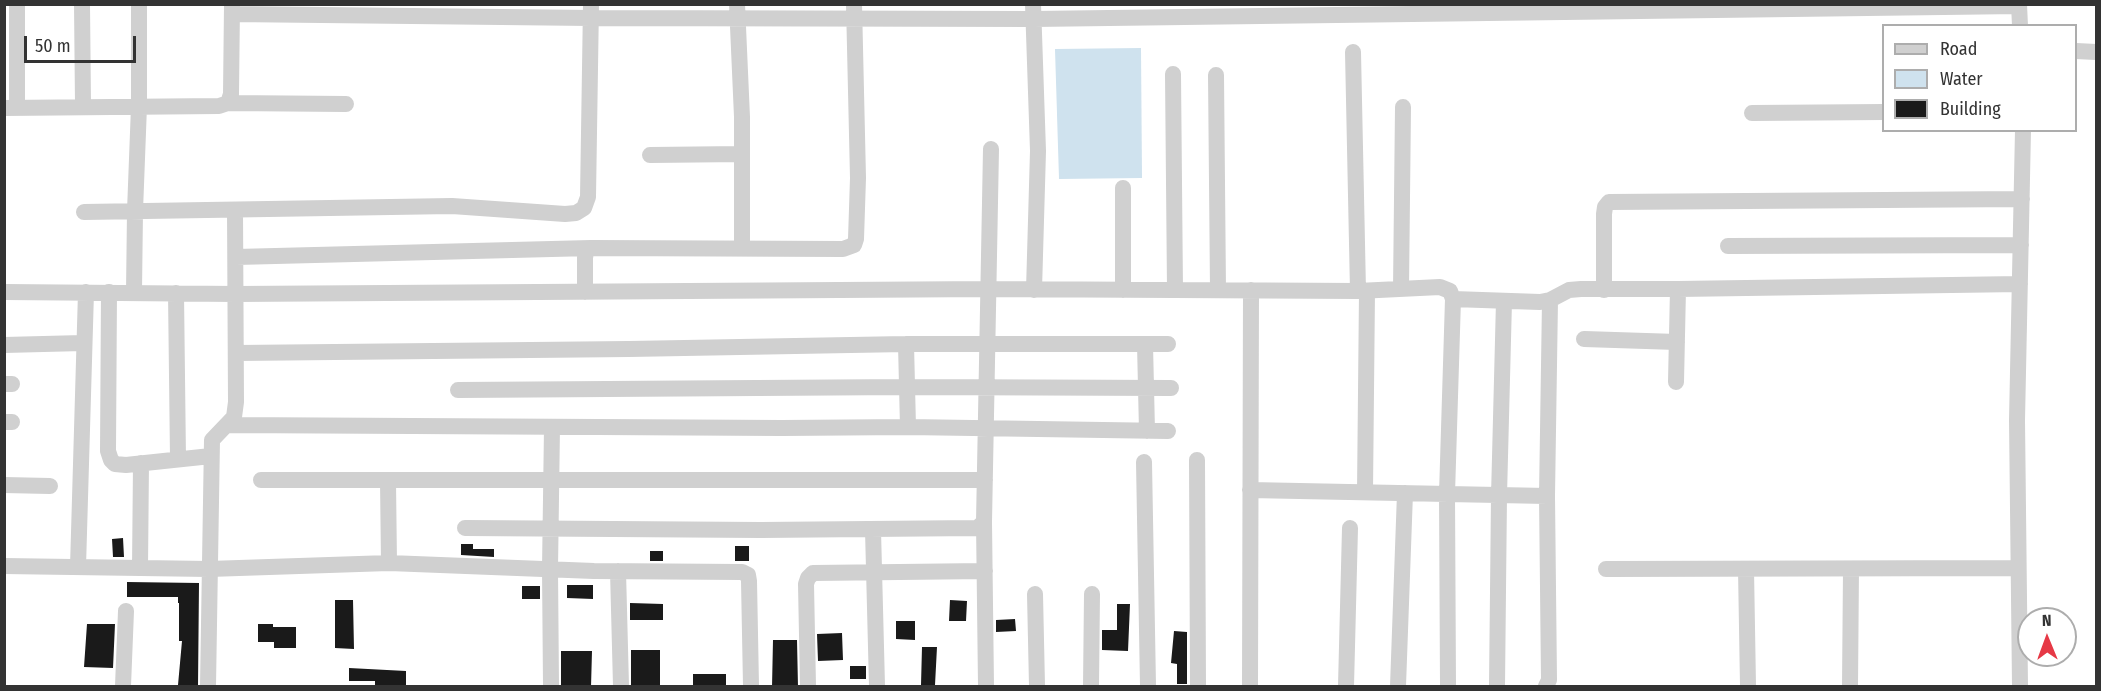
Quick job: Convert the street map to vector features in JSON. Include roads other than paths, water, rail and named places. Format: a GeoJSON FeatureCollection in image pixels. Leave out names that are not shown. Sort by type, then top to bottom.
{"type":"FeatureCollection","features":[{"type":"Feature","properties":{"kind":"street"},"geometry":{"type":"LineString","coordinates":[[17,4],[11,107],[219,106],[228,103],[346,104]]}},
{"type":"Feature","properties":{"kind":"street"},"geometry":{"type":"LineString","coordinates":[[82,4],[83,105]]}},
{"type":"Feature","properties":{"kind":"street"},"geometry":{"type":"LineString","coordinates":[[134,292],[139,4]]}},
{"type":"Feature","properties":{"kind":"street"},"geometry":{"type":"LineString","coordinates":[[228,103],[231,94],[232,9],[1033,12],[2019,5],[2020,24]]}},
{"type":"Feature","properties":{"kind":"street"},"geometry":{"type":"LineString","coordinates":[[84,212],[452,206],[576,213],[584,208],[588,197],[591,11]]}},
{"type":"Feature","properties":{"kind":"street"},"geometry":{"type":"LineString","coordinates":[[737,11],[742,154],[742,247]]}},
{"type":"Feature","properties":{"kind":"street"},"geometry":{"type":"LineString","coordinates":[[236,257],[591,248],[843,249],[854,245],[858,178],[854,11]]}},
{"type":"Feature","properties":{"kind":"street"},"geometry":{"type":"LineString","coordinates":[[1033,12],[1038,151],[1034,290]]}},
{"type":"Feature","properties":{"kind":"street"},"geometry":{"type":"LineString","coordinates":[[2077,51],[2097,52]]}},
{"type":"Feature","properties":{"kind":"street"},"geometry":{"type":"LineString","coordinates":[[1353,52],[1363,291],[1365,492]]}},
{"type":"Feature","properties":{"kind":"street"},"geometry":{"type":"LineString","coordinates":[[1173,74],[1175,290]]}},
{"type":"Feature","properties":{"kind":"street"},"geometry":{"type":"LineString","coordinates":[[1216,75],[1218,290]]}},
{"type":"Feature","properties":{"kind":"street"},"geometry":{"type":"LineString","coordinates":[[1401,289],[1403,108]]}},
{"type":"Feature","properties":{"kind":"street"},"geometry":{"type":"LineString","coordinates":[[1752,113],[1882,112]]}},
{"type":"Feature","properties":{"kind":"street"},"geometry":{"type":"LineString","coordinates":[[2020,687],[2017,420],[2023,132]]}},
{"type":"Feature","properties":{"kind":"street"},"geometry":{"type":"LineString","coordinates":[[986,687],[984,522],[991,149]]}},
{"type":"Feature","properties":{"kind":"street"},"geometry":{"type":"LineString","coordinates":[[650,155],[742,154]]}},
{"type":"Feature","properties":{"kind":"street"},"geometry":{"type":"LineString","coordinates":[[1123,188],[1123,290]]}},
{"type":"Feature","properties":{"kind":"street"},"geometry":{"type":"LineString","coordinates":[[1604,290],[1604,214],[1609,202],[2022,199]]}},
{"type":"Feature","properties":{"kind":"street"},"geometry":{"type":"LineString","coordinates":[[208,687],[211,456],[213,440],[234,417],[236,402],[235,211]]}},
{"type":"Feature","properties":{"kind":"street"},"geometry":{"type":"LineString","coordinates":[[1728,246],[2021,245]]}},
{"type":"Feature","properties":{"kind":"street"},"geometry":{"type":"LineString","coordinates":[[585,292],[585,258],[586,252],[591,248]]}},
{"type":"Feature","properties":{"kind":"street"},"geometry":{"type":"LineString","coordinates":[[1453,299],[1540,302],[1550,300],[1569,290],[2020,284]]}},
{"type":"Feature","properties":{"kind":"street"},"geometry":{"type":"LineString","coordinates":[[4,292],[236,294],[990,289],[1363,291],[1440,287],[1450,291],[1453,299],[1448,494],[1449,687]]}},
{"type":"Feature","properties":{"kind":"street"},"geometry":{"type":"LineString","coordinates":[[1676,382],[1678,289]]}},
{"type":"Feature","properties":{"kind":"street"},"geometry":{"type":"LineString","coordinates":[[1250,687],[1251,290]]}},
{"type":"Feature","properties":{"kind":"street"},"geometry":{"type":"LineString","coordinates":[[78,567],[86,292]]}},
{"type":"Feature","properties":{"kind":"street"},"geometry":{"type":"LineString","coordinates":[[109,292],[108,451],[111,460],[115,464],[141,463],[211,456]]}},
{"type":"Feature","properties":{"kind":"street"},"geometry":{"type":"LineString","coordinates":[[176,293],[178,459]]}},
{"type":"Feature","properties":{"kind":"street"},"geometry":{"type":"LineString","coordinates":[[1546,687],[1549,680],[1547,495],[1550,300]]}},
{"type":"Feature","properties":{"kind":"street"},"geometry":{"type":"LineString","coordinates":[[1497,687],[1504,301]]}},
{"type":"Feature","properties":{"kind":"street"},"geometry":{"type":"LineString","coordinates":[[1584,339],[1677,342]]}},
{"type":"Feature","properties":{"kind":"street"},"geometry":{"type":"LineString","coordinates":[[4,345],[83,343]]}},
{"type":"Feature","properties":{"kind":"street"},"geometry":{"type":"LineString","coordinates":[[237,353],[906,344],[1168,344]]}},
{"type":"Feature","properties":{"kind":"street"},"geometry":{"type":"LineString","coordinates":[[906,344],[908,427]]}},
{"type":"Feature","properties":{"kind":"street"},"geometry":{"type":"LineString","coordinates":[[1145,344],[1147,431]]}},
{"type":"Feature","properties":{"kind":"street"},"geometry":{"type":"LineString","coordinates":[[458,390],[1171,388]]}},
{"type":"Feature","properties":{"kind":"street"},"geometry":{"type":"LineString","coordinates":[[228,425],[908,427],[1167,431]]}},
{"type":"Feature","properties":{"kind":"street"},"geometry":{"type":"LineString","coordinates":[[551,687],[552,427]]}},
{"type":"Feature","properties":{"kind":"street"},"geometry":{"type":"LineString","coordinates":[[1197,460],[1198,687]]}},
{"type":"Feature","properties":{"kind":"street"},"geometry":{"type":"LineString","coordinates":[[1144,462],[1148,687]]}},
{"type":"Feature","properties":{"kind":"street"},"geometry":{"type":"LineString","coordinates":[[140,567],[141,463]]}},
{"type":"Feature","properties":{"kind":"street"},"geometry":{"type":"LineString","coordinates":[[261,480],[986,480]]}},
{"type":"Feature","properties":{"kind":"street"},"geometry":{"type":"LineString","coordinates":[[388,481],[389,563]]}},
{"type":"Feature","properties":{"kind":"street"},"geometry":{"type":"LineString","coordinates":[[4,485],[50,486]]}},
{"type":"Feature","properties":{"kind":"street"},"geometry":{"type":"LineString","coordinates":[[1250,490],[1499,496],[1547,495]]}},
{"type":"Feature","properties":{"kind":"street"},"geometry":{"type":"LineString","coordinates":[[1398,687],[1405,493]]}},
{"type":"Feature","properties":{"kind":"street"},"geometry":{"type":"LineString","coordinates":[[465,528],[966,529],[977,528],[984,522]]}},
{"type":"Feature","properties":{"kind":"street"},"geometry":{"type":"LineString","coordinates":[[1346,687],[1350,528]]}},
{"type":"Feature","properties":{"kind":"street"},"geometry":{"type":"LineString","coordinates":[[873,530],[877,687]]}},
{"type":"Feature","properties":{"kind":"street"},"geometry":{"type":"LineString","coordinates":[[4,566],[209,568],[389,563],[618,571],[742,572],[748,575],[751,687]]}},
{"type":"Feature","properties":{"kind":"street"},"geometry":{"type":"LineString","coordinates":[[1850,687],[1851,568]]}},
{"type":"Feature","properties":{"kind":"street"},"geometry":{"type":"LineString","coordinates":[[1606,569],[2018,568]]}},
{"type":"Feature","properties":{"kind":"street"},"geometry":{"type":"LineString","coordinates":[[1746,569],[1748,687]]}},
{"type":"Feature","properties":{"kind":"street"},"geometry":{"type":"LineString","coordinates":[[618,571],[621,687]]}},
{"type":"Feature","properties":{"kind":"street"},"geometry":{"type":"LineString","coordinates":[[808,687],[806,592],[808,578],[813,573],[985,571]]}},
{"type":"Feature","properties":{"kind":"street"},"geometry":{"type":"LineString","coordinates":[[1035,594],[1037,687]]}},
{"type":"Feature","properties":{"kind":"street"},"geometry":{"type":"LineString","coordinates":[[1091,687],[1092,594]]}},
{"type":"Feature","properties":{"kind":"street"},"geometry":{"type":"LineString","coordinates":[[123,687],[126,611]]}},
{"type":"Feature","properties":{"kind":"water"},"geometry":{"type":"Polygon","coordinates":[[[1141,48],[1142,178],[1059,179],[1055,49],[1141,48]]]}}]}
